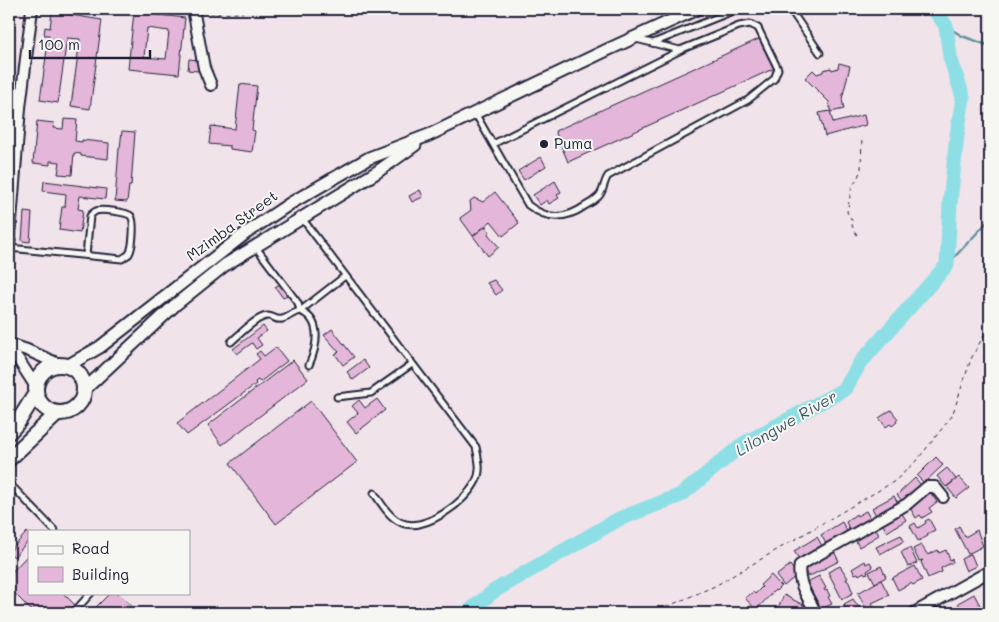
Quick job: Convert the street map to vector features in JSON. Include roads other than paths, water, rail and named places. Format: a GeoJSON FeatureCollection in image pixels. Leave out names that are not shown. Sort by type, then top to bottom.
{"type":"FeatureCollection","features":[{"type":"Feature","properties":{"kind":"main road"},"geometry":{"type":"LineString","coordinates":[[9,432],[18,422],[36,390],[39,377],[46,369],[64,365],[76,371],[80,375],[84,390],[78,405],[69,412],[58,413],[44,407],[36,390]]}},
{"type":"Feature","properties":{"kind":"main road"},"geometry":{"type":"LineString","coordinates":[[9,458],[58,413]]}},
{"type":"Feature","properties":{"kind":"street"},"geometry":{"type":"LineString","coordinates":[[9,247],[20,108],[32,9]]}},
{"type":"Feature","properties":{"kind":"street"},"geometry":{"type":"LineString","coordinates":[[191,9],[194,14],[204,68],[211,85]]}},
{"type":"Feature","properties":{"kind":"street","name":"Mzimba Street"},"geometry":{"type":"LineString","coordinates":[[64,365],[100,347],[246,233],[291,203],[369,158],[429,135],[632,38],[698,9]]}},
{"type":"Feature","properties":{"kind":"street","name":"Mzimba Street"},"geometry":{"type":"LineString","coordinates":[[84,390],[175,304],[225,265],[377,172],[429,135]]}},
{"type":"Feature","properties":{"kind":"street"},"geometry":{"type":"LineString","coordinates":[[9,344],[64,365]]}},
{"type":"Feature","properties":{"kind":"street"},"geometry":{"type":"LineString","coordinates":[[9,349],[18,359],[36,390]]}},
{"type":"Feature","properties":{"kind":"street"},"geometry":{"type":"LineString","coordinates":[[816,613],[801,584],[799,576],[800,565],[907,504],[927,487],[935,487],[943,497]]}},
{"type":"Feature","properties":{"kind":"street"},"geometry":{"type":"LineString","coordinates":[[914,613],[990,571]]}},
{"type":"Feature","properties":{"kind":"lane"},"geometry":{"type":"LineString","coordinates":[[653,43],[738,9]]}},
{"type":"Feature","properties":{"kind":"lane"},"geometry":{"type":"LineString","coordinates":[[790,9],[820,53]]}},
{"type":"Feature","properties":{"kind":"lane"},"geometry":{"type":"LineString","coordinates":[[475,113],[528,205],[536,211],[556,218],[578,211],[599,197],[604,181],[608,176],[748,100],[774,79],[778,69],[758,28],[750,24],[739,26],[684,49],[493,144]]}},
{"type":"Feature","properties":{"kind":"lane"},"geometry":{"type":"LineString","coordinates":[[632,38],[675,49],[684,49]]}},
{"type":"Feature","properties":{"kind":"lane"},"geometry":{"type":"LineString","coordinates":[[9,247],[122,259],[129,254],[134,223],[132,217],[128,213],[99,210],[94,212],[90,216],[86,255]]}},
{"type":"Feature","properties":{"kind":"lane"},"geometry":{"type":"LineString","coordinates":[[301,217],[476,447],[480,464],[477,481],[462,499],[443,514],[421,525],[400,523],[388,512],[374,493]]}},
{"type":"Feature","properties":{"kind":"lane"},"geometry":{"type":"LineString","coordinates":[[255,245],[298,302],[300,311]]}},
{"type":"Feature","properties":{"kind":"lane"},"geometry":{"type":"LineString","coordinates":[[231,342],[260,318],[272,316],[277,320],[283,319],[294,312],[300,311],[345,276]]}},
{"type":"Feature","properties":{"kind":"lane"},"geometry":{"type":"LineString","coordinates":[[300,311],[312,320],[315,328],[315,351],[308,364]]}},
{"type":"Feature","properties":{"kind":"lane"},"geometry":{"type":"LineString","coordinates":[[337,397],[371,393],[412,364]]}},
{"type":"Feature","properties":{"kind":"lane"},"geometry":{"type":"LineString","coordinates":[[9,483],[54,530]]}},
{"type":"Feature","properties":{"kind":"lane"},"geometry":{"type":"LineString","coordinates":[[73,613],[90,594]]}},
{"type":"Feature","properties":{"kind":"waterway","name":"Lilongwe River"},"geometry":{"type":"LineString","coordinates":[[467,613],[494,591],[619,519],[681,495],[743,444],[845,389],[860,363],[947,265],[950,203],[963,97],[950,57],[946,26],[934,9]]}},
{"type":"Feature","properties":{"kind":"waterway"},"geometry":{"type":"LineString","coordinates":[[946,26],[962,36],[990,46]]}},
{"type":"Feature","properties":{"kind":"waterway"},"geometry":{"type":"LineString","coordinates":[[947,265],[990,219]]}},
{"type":"Feature","properties":{"kind":"place","name":"Puma"},"geometry":{"type":"Point","coordinates":[544,144]}}]}
